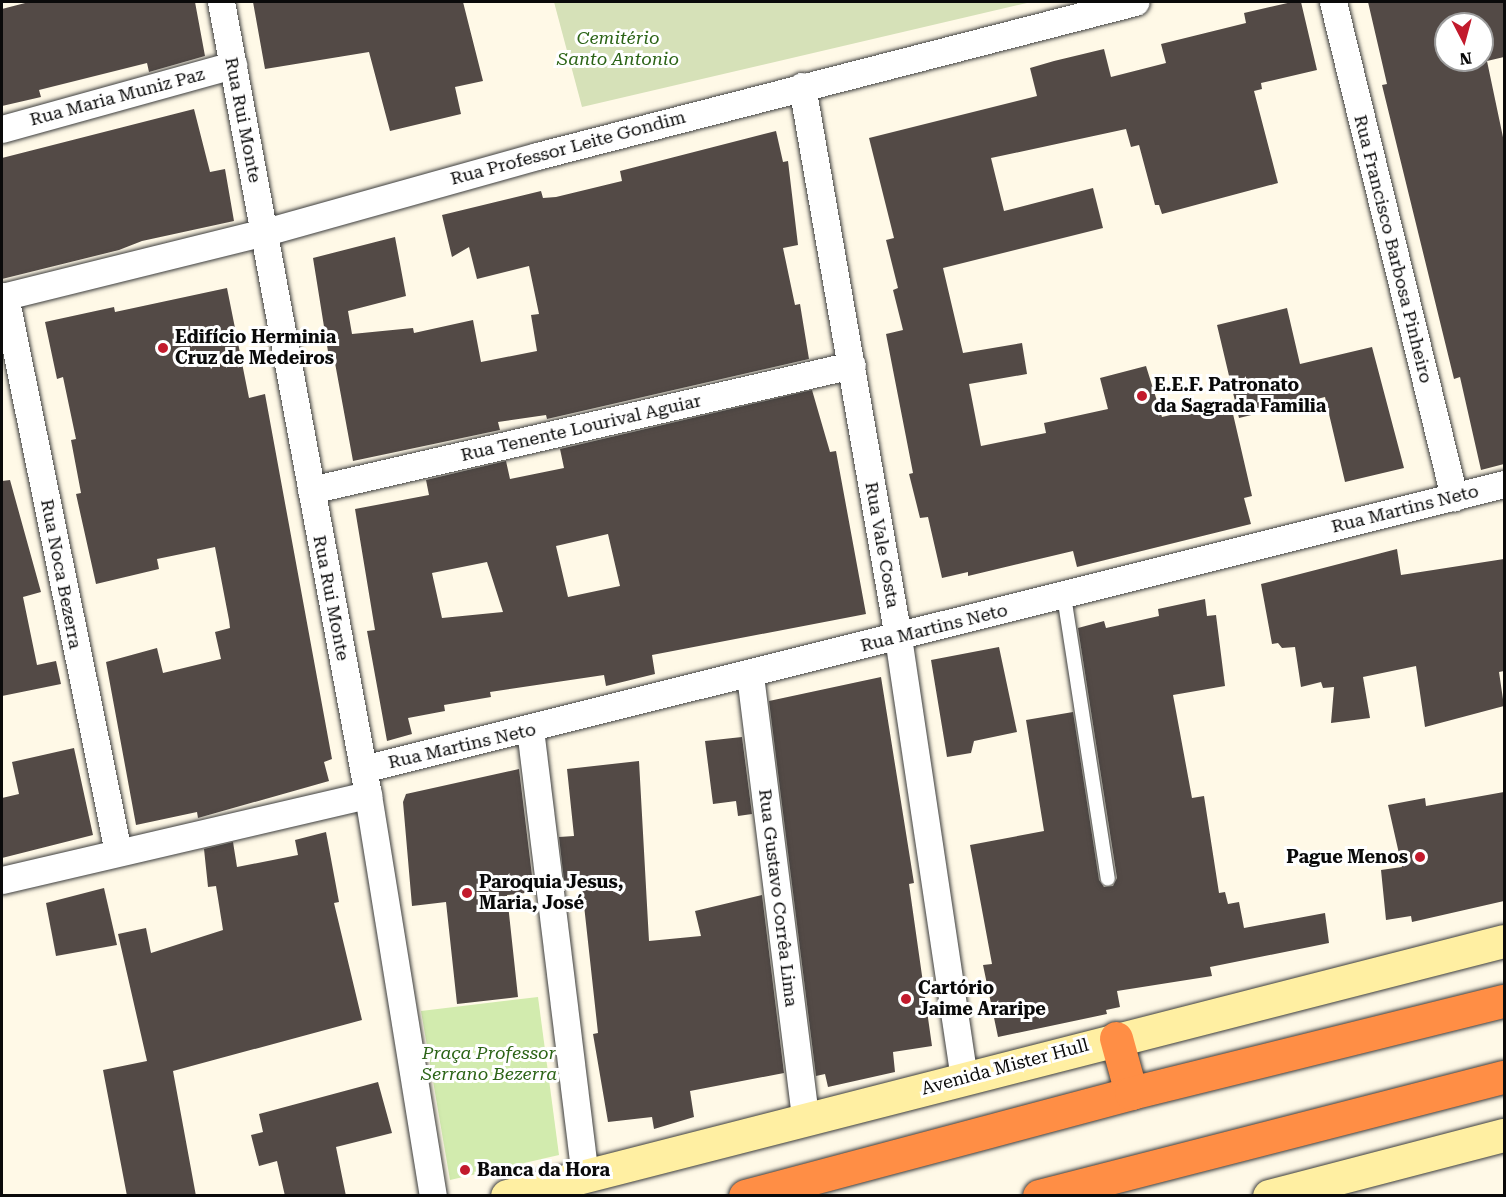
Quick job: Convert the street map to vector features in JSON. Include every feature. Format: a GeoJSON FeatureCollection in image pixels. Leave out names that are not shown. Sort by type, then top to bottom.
{"type":"FeatureCollection","features":[{"type":"Feature","properties":{"kind":"highway"},"geometry":{"type":"LineString","coordinates":[[745,1196],[1131,1093],[1504,1001]]}},
{"type":"Feature","properties":{"kind":"highway"},"geometry":{"type":"LineString","coordinates":[[1116,1038],[1131,1093]]}},
{"type":"Feature","properties":{"kind":"highway"},"geometry":{"type":"LineString","coordinates":[[1040,1196],[1122,1185],[1504,1077]]}},
{"type":"Feature","properties":{"kind":"main road","name":"Avenida Mister Hull"},"geometry":{"type":"LineString","coordinates":[[507,1196],[806,1122],[964,1077],[1504,941]]}},
{"type":"Feature","properties":{"kind":"main road"},"geometry":{"type":"LineString","coordinates":[[1269,1196],[1504,1135]]}},
{"type":"Feature","properties":{"kind":"street","name":"Rua Rui Monte"},"geometry":{"type":"LineString","coordinates":[[221,2],[365,782],[433,1196]]}},
{"type":"Feature","properties":{"kind":"street","name":"Rua Professor Leite Gondim"},"geometry":{"type":"LineString","coordinates":[[3,297],[265,232],[802,86],[1058,10],[1135,2]]}},
{"type":"Feature","properties":{"kind":"street","name":"Rua Francisco Barbosa Pinheiro"},"geometry":{"type":"LineString","coordinates":[[1333,2],[1454,497]]}},
{"type":"Feature","properties":{"kind":"street","name":"Rua Maria Muniz Paz"},"geometry":{"type":"LineString","coordinates":[[2,129],[233,65]]}},
{"type":"Feature","properties":{"kind":"street","name":"Rua Vale Costa"},"geometry":{"type":"LineString","coordinates":[[802,86],[898,638],[964,1077]]}},
{"type":"Feature","properties":{"kind":"street","name":"Rua Noca Bezerra"},"geometry":{"type":"LineString","coordinates":[[3,297],[118,852]]}},
{"type":"Feature","properties":{"kind":"street","name":"Rua Tenente Lourival Aguiar"},"geometry":{"type":"LineString","coordinates":[[311,490],[852,365]]}},
{"type":"Feature","properties":{"kind":"street","name":"Rua Martins Neto"},"geometry":{"type":"LineString","coordinates":[[2,880],[118,852],[365,782],[530,729],[1504,484]]}},
{"type":"Feature","properties":{"kind":"street","name":"Rua Gustavo Corrêa Lima"},"geometry":{"type":"LineString","coordinates":[[750,675],[806,1122]]}},
{"type":"Feature","properties":{"kind":"street"},"geometry":{"type":"LineString","coordinates":[[530,729],[585,1177]]}},
{"type":"Feature","properties":{"kind":"lane"},"geometry":{"type":"LineString","coordinates":[[1064,596],[1108,879]]}},
{"type":"Feature","properties":{"kind":"green space","name":"Cemitério Santo Antonio"},"geometry":{"type":"Polygon","coordinates":[[[554,2],[1027,2],[1027,3],[582,107],[554,2]]]}},
{"type":"Feature","properties":{"kind":"green space","name":"Praça Professor Serrano Bezerra"},"geometry":{"type":"Polygon","coordinates":[[[538,997],[559,1155],[450,1180],[421,1011],[538,997]]]}},
{"type":"Feature","properties":{"kind":"building"},"geometry":{"type":"Polygon","coordinates":[[[29,2],[195,2],[205,56],[149,72],[147,63],[39,90],[41,97],[2,106],[2,9],[29,2]]]}},
{"type":"Feature","properties":{"kind":"building"},"geometry":{"type":"Polygon","coordinates":[[[253,2],[463,2],[483,81],[455,87],[461,114],[390,131],[369,52],[265,69],[253,2]]]}},
{"type":"Feature","properties":{"kind":"building"},"geometry":{"type":"Polygon","coordinates":[[[1301,2],[1317,70],[1261,83],[1262,89],[1254,91],[1278,183],[1162,214],[1159,205],[1155,205],[1139,145],[1131,147],[1126,129],[991,158],[1004,211],[1093,188],[1103,228],[943,268],[963,353],[1022,343],[1027,374],[969,384],[981,446],[1046,433],[1044,423],[1108,409],[1100,378],[1146,366],[1162,417],[1230,401],[1252,496],[1244,498],[1251,524],[1077,567],[1073,551],[968,576],[968,572],[942,578],[928,517],[920,518],[909,474],[913,473],[886,334],[903,330],[893,290],[898,288],[886,240],[894,238],[869,138],[1037,96],[1030,68],[1054,61],[1104,49],[1111,77],[1166,63],[1161,44],[1246,23],[1244,13],[1301,2]]]}},
{"type":"Feature","properties":{"kind":"building"},"geometry":{"type":"Polygon","coordinates":[[[1368,2],[1504,2],[1504,57],[1494,59],[1494,12],[1434,12],[1434,72],[1489,72],[1504,142],[1504,464],[1481,470],[1460,377],[1454,379],[1382,85],[1387,84],[1368,2]]]}},
{"type":"Feature","properties":{"kind":"building"},"geometry":{"type":"Polygon","coordinates":[[[194,109],[210,172],[225,169],[234,221],[142,241],[119,250],[2,279],[2,158],[194,109]]]}},
{"type":"Feature","properties":{"kind":"building"},"geometry":{"type":"Polygon","coordinates":[[[776,131],[783,162],[788,161],[798,245],[783,248],[795,305],[800,304],[809,359],[547,419],[546,415],[498,422],[500,430],[353,461],[335,363],[330,364],[313,258],[395,237],[406,296],[348,311],[352,334],[413,328],[414,333],[473,320],[481,362],[537,351],[531,315],[539,314],[529,266],[477,279],[469,247],[452,257],[442,215],[541,191],[543,198],[556,197],[622,181],[620,171],[776,131]]]}},
{"type":"Feature","properties":{"kind":"building"},"geometry":{"type":"Polygon","coordinates":[[[227,288],[249,398],[265,394],[332,759],[324,762],[329,781],[198,818],[197,812],[136,825],[106,662],[157,648],[163,673],[221,659],[215,632],[230,628],[229,620],[215,547],[157,559],[159,569],[96,584],[76,494],[81,493],[71,440],[76,439],[63,377],[57,379],[45,322],[114,307],[115,312],[227,288]]]}},
{"type":"Feature","properties":{"kind":"building"},"geometry":{"type":"Polygon","coordinates":[[[1287,308],[1300,364],[1372,347],[1404,468],[1345,482],[1325,397],[1239,418],[1217,325],[1287,308]]]}},
{"type":"Feature","properties":{"kind":"building"},"geometry":{"type":"Polygon","coordinates":[[[812,390],[830,452],[836,451],[866,614],[652,655],[655,674],[606,686],[604,675],[490,692],[491,697],[444,705],[445,711],[408,718],[412,734],[387,741],[367,631],[375,630],[355,509],[429,495],[426,480],[506,461],[510,479],[564,468],[560,449],[812,390]],[[608,534],[556,546],[568,597],[620,586],[608,534]],[[487,562],[432,573],[442,618],[503,612],[487,562]]]}},
{"type":"Feature","properties":{"kind":"building"},"geometry":{"type":"Polygon","coordinates":[[[10,480],[41,592],[23,597],[37,665],[56,661],[61,684],[2,696],[2,481],[10,480]]]}},
{"type":"Feature","properties":{"kind":"building"},"geometry":{"type":"Polygon","coordinates":[[[1397,549],[1401,575],[1504,559],[1504,671],[1499,672],[1504,706],[1425,727],[1416,666],[1363,677],[1370,718],[1331,723],[1334,687],[1323,688],[1321,682],[1301,687],[1295,647],[1282,648],[1278,643],[1272,644],[1261,584],[1397,549]]]}},
{"type":"Feature","properties":{"kind":"building"},"geometry":{"type":"Polygon","coordinates":[[[1205,599],[1207,616],[1216,615],[1225,686],[1173,695],[1192,798],[1204,796],[1219,893],[1225,892],[1228,904],[1239,902],[1244,928],[1325,913],[1329,943],[1210,967],[1212,976],[1117,991],[1120,1007],[1106,1010],[1107,1014],[998,1037],[983,965],[992,964],[970,845],[1044,831],[1026,720],[1073,712],[1099,880],[1104,887],[1113,886],[1117,878],[1078,628],[1104,621],[1106,628],[1159,616],[1158,609],[1205,599]]]}},
{"type":"Feature","properties":{"kind":"building"},"geometry":{"type":"Polygon","coordinates":[[[999,647],[1017,732],[974,741],[971,753],[947,757],[931,660],[999,647]]]}},
{"type":"Feature","properties":{"kind":"building"},"geometry":{"type":"Polygon","coordinates":[[[881,677],[914,883],[909,884],[932,1046],[893,1052],[895,1072],[828,1087],[825,1074],[816,1076],[769,701],[881,677]]]}},
{"type":"Feature","properties":{"kind":"building"},"geometry":{"type":"Polygon","coordinates":[[[742,737],[752,814],[738,816],[736,801],[713,804],[705,741],[742,737]]]}},
{"type":"Feature","properties":{"kind":"building"},"geometry":{"type":"Polygon","coordinates":[[[74,748],[93,835],[2,858],[2,798],[19,794],[12,762],[74,748]]]}},
{"type":"Feature","properties":{"kind":"building"},"geometry":{"type":"Polygon","coordinates":[[[639,761],[649,941],[701,936],[695,911],[762,895],[784,1073],[690,1091],[694,1117],[654,1129],[652,1117],[608,1122],[593,1034],[598,1033],[582,887],[565,889],[559,837],[574,836],[567,769],[639,761]]]}},
{"type":"Feature","properties":{"kind":"building","name":"Paroquia Jesus, Maria, José"},"geometry":{"type":"Polygon","coordinates":[[[519,769],[534,892],[507,895],[518,997],[457,1004],[446,902],[412,906],[403,802],[406,794],[519,769]]]}},
{"type":"Feature","properties":{"kind":"building"},"geometry":{"type":"Polygon","coordinates":[[[1504,792],[1504,901],[1412,922],[1411,916],[1386,920],[1381,870],[1402,867],[1388,805],[1425,798],[1426,806],[1504,792]]]}},
{"type":"Feature","properties":{"kind":"building"},"geometry":{"type":"Polygon","coordinates":[[[326,832],[339,902],[334,903],[362,1020],[173,1071],[196,1196],[127,1196],[103,1070],[147,1061],[118,934],[146,928],[151,953],[223,930],[216,886],[208,887],[204,849],[233,842],[237,867],[298,855],[295,840],[326,832]]]}},
{"type":"Feature","properties":{"kind":"building"},"geometry":{"type":"Polygon","coordinates":[[[104,888],[117,945],[56,956],[46,903],[104,888]]]}},
{"type":"Feature","properties":{"kind":"building"},"geometry":{"type":"Polygon","coordinates":[[[378,1082],[392,1133],[336,1147],[346,1196],[285,1196],[277,1161],[259,1166],[251,1135],[263,1132],[259,1114],[378,1082]]]}},
{"type":"Feature","properties":{"kind":"place","name":"Edifício Herminia Cruz de Medeiros"},"geometry":{"type":"Point","coordinates":[163,348]}},
{"type":"Feature","properties":{"kind":"place","name":"E.E.F. Patronato da Sagrada Familia"},"geometry":{"type":"Point","coordinates":[1142,396]}},
{"type":"Feature","properties":{"kind":"place","name":"Pague Menos"},"geometry":{"type":"Point","coordinates":[1420,857]}},
{"type":"Feature","properties":{"kind":"place","name":"Paroquia Jesus, Maria, José"},"geometry":{"type":"Point","coordinates":[467,893]}},
{"type":"Feature","properties":{"kind":"place","name":"Cartório Jaime Araripe"},"geometry":{"type":"Point","coordinates":[906,999]}},
{"type":"Feature","properties":{"kind":"place","name":"Banca da Hora"},"geometry":{"type":"Point","coordinates":[465,1170]}}]}
